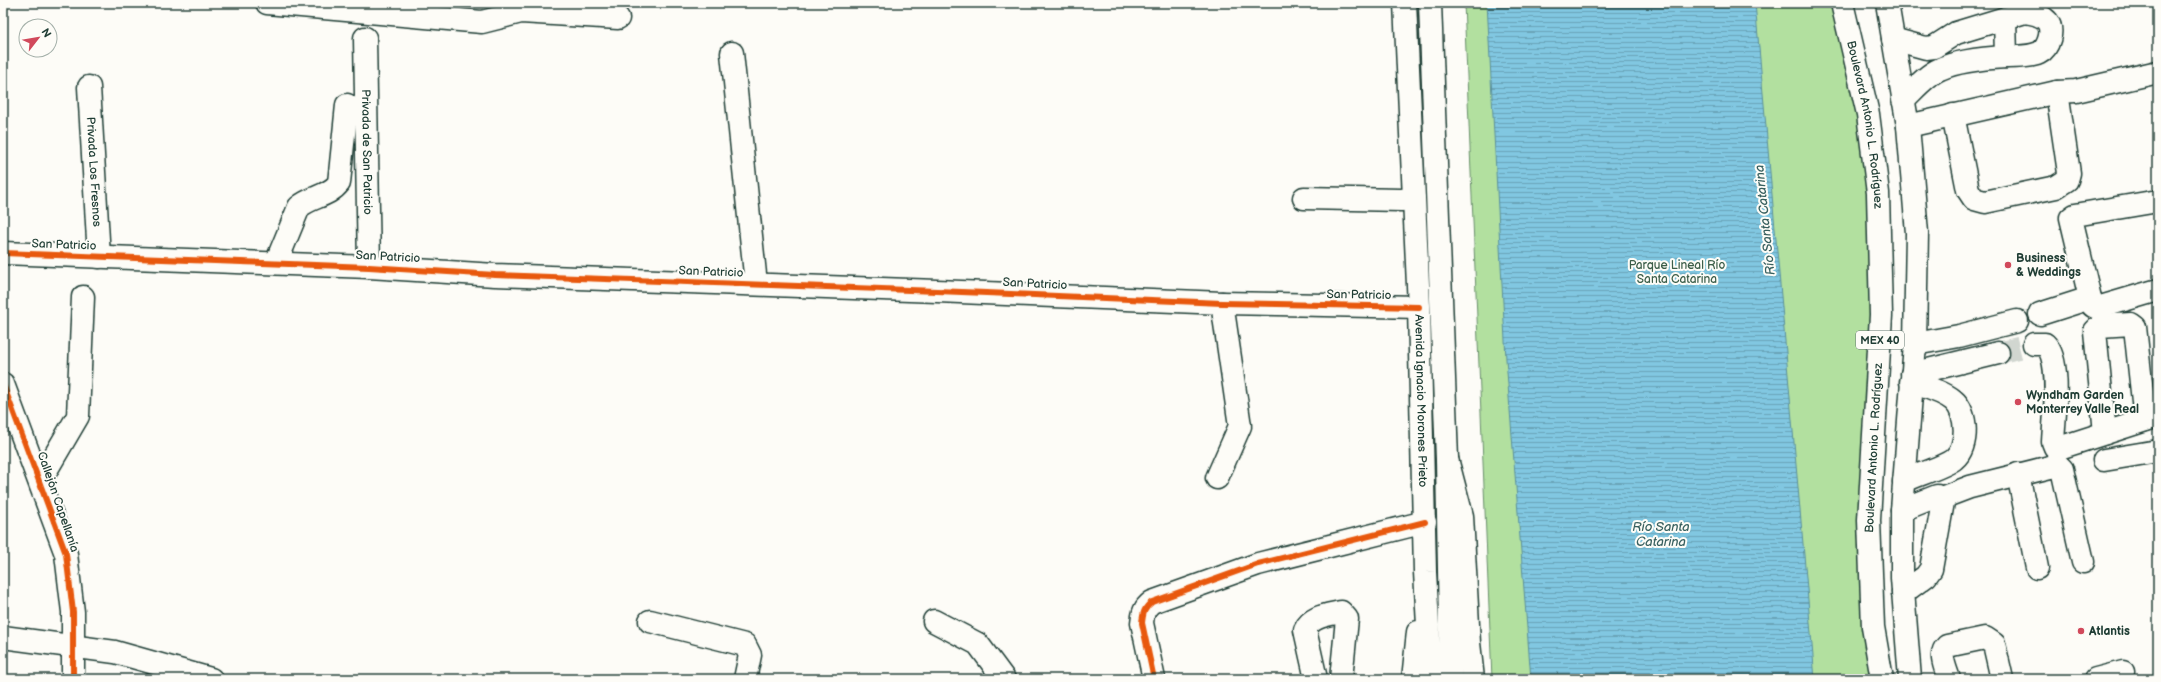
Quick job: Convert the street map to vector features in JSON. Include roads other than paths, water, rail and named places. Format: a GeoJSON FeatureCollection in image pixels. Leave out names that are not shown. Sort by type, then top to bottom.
{"type":"FeatureCollection","features":[{"type":"Feature","properties":{"kind":"main road"},"geometry":{"type":"LineString","coordinates":[[267,3],[482,22],[521,12],[618,18]]}},
{"type":"Feature","properties":{"kind":"main road","name":"Avenida Ignacio Morones Prieto"},"geometry":{"type":"LineString","coordinates":[[1405,3],[1419,307],[1425,572],[1431,679]]}},
{"type":"Feature","properties":{"kind":"main road","name":"Avenida Ignacio Morones Prieto"},"geometry":{"type":"LineString","coordinates":[[1430,3],[1447,459],[1451,679]]}},
{"type":"Feature","properties":{"kind":"main road","name":"Boulevard Antonio L. Rodríguez"},"geometry":{"type":"LineString","coordinates":[[1842,3],[1868,114],[1878,193],[1881,315],[1869,520],[1873,627],[1882,679]]}},
{"type":"Feature","properties":{"kind":"main road","name":"MEX 40"},"geometry":{"type":"LineString","coordinates":[[1887,3],[1908,126],[1917,233],[1915,344],[1902,510],[1903,593],[1910,679]]}},
{"type":"Feature","properties":{"kind":"main road"},"geometry":{"type":"LineString","coordinates":[[1893,39],[1926,48],[1934,47],[1956,33],[2025,12],[2034,13],[2048,22],[2050,31],[2049,43],[2041,52],[2025,57],[2006,57],[1941,68],[1903,100]]}},
{"type":"Feature","properties":{"kind":"main road"},"geometry":{"type":"LineString","coordinates":[[2005,18],[2006,57]]}},
{"type":"Feature","properties":{"kind":"main road","name":"Privada de San Patricio"},"geometry":{"type":"LineString","coordinates":[[365,38],[369,267]]}},
{"type":"Feature","properties":{"kind":"main road"},"geometry":{"type":"LineString","coordinates":[[1934,47],[1941,68]]}},
{"type":"Feature","properties":{"kind":"main road"},"geometry":{"type":"LineString","coordinates":[[732,53],[756,284]]}},
{"type":"Feature","properties":{"kind":"main road"},"geometry":{"type":"LineString","coordinates":[[1908,126],[2057,92],[2076,91],[2158,72]]}},
{"type":"Feature","properties":{"kind":"main road","name":"Privada Los Fresnos"},"geometry":{"type":"LineString","coordinates":[[89,87],[99,257]]}},
{"type":"Feature","properties":{"kind":"main road"},"geometry":{"type":"LineString","coordinates":[[1953,115],[1968,190],[1974,199],[1985,202],[2056,187],[2067,180],[2069,173],[2057,92]]}},
{"type":"Feature","properties":{"kind":"main road"},"geometry":{"type":"LineString","coordinates":[[276,263],[299,207],[306,201],[333,191],[339,182],[347,105]]}},
{"type":"Feature","properties":{"kind":"main road"},"geometry":{"type":"LineString","coordinates":[[1304,198],[1414,199]]}},
{"type":"Feature","properties":{"kind":"main road"},"geometry":{"type":"LineString","coordinates":[[2158,201],[2074,215],[2071,218],[2093,306],[2097,308],[2158,290]]}},
{"type":"Feature","properties":{"kind":"main road","name":"San Patricio"},"geometry":{"type":"LineString","coordinates":[[3,253],[369,267],[495,275],[1222,303],[1419,307]]}},
{"type":"Feature","properties":{"kind":"main road"},"geometry":{"type":"LineString","coordinates":[[40,481],[78,416],[79,357],[83,297]]}},
{"type":"Feature","properties":{"kind":"main road"},"geometry":{"type":"LineString","coordinates":[[2040,314],[2090,298]]}},
{"type":"Feature","properties":{"kind":"main road"},"geometry":{"type":"LineString","coordinates":[[1217,478],[1240,426],[1222,303]]}},
{"type":"Feature","properties":{"kind":"main road"},"geometry":{"type":"LineString","coordinates":[[1915,344],[1959,336],[2017,321]]}},
{"type":"Feature","properties":{"kind":"main road"},"geometry":{"type":"LineString","coordinates":[[2034,344],[2041,343],[2049,348],[2056,382],[2053,442],[2055,447],[2059,448],[2152,418],[2134,327],[2131,324],[2100,326],[2095,331],[2105,433]]}},
{"type":"Feature","properties":{"kind":"main road"},"geometry":{"type":"LineString","coordinates":[[1959,336],[1959,362]]}},
{"type":"Feature","properties":{"kind":"main road"},"geometry":{"type":"LineString","coordinates":[[1912,378],[1959,362],[1998,353]]}},
{"type":"Feature","properties":{"kind":"main road"},"geometry":{"type":"LineString","coordinates":[[1904,480],[1955,458],[1962,445],[1965,434],[1960,408],[1955,401],[1912,378]]}},
{"type":"Feature","properties":{"kind":"main road","name":"Callejón Capellanía"},"geometry":{"type":"LineString","coordinates":[[3,384],[66,554],[70,581],[73,679]]}},
{"type":"Feature","properties":{"kind":"main road"},"geometry":{"type":"LineString","coordinates":[[2104,460],[2158,451]]}},
{"type":"Feature","properties":{"kind":"main road"},"geometry":{"type":"LineString","coordinates":[[1447,459],[1462,516],[1469,643],[1473,679]]}},
{"type":"Feature","properties":{"kind":"main road"},"geometry":{"type":"LineString","coordinates":[[1902,510],[1936,496],[1941,498],[1970,487],[2054,464],[2062,469],[2083,562]]}},
{"type":"Feature","properties":{"kind":"main road"},"geometry":{"type":"LineString","coordinates":[[2018,474],[2037,568]]}},
{"type":"Feature","properties":{"kind":"main road"},"geometry":{"type":"LineString","coordinates":[[1903,593],[1926,576],[1932,569],[1943,502],[1941,498]]}},
{"type":"Feature","properties":{"kind":"main road"},"geometry":{"type":"LineString","coordinates":[[1154,679],[1142,623],[1142,614],[1146,607],[1152,602],[1258,564],[1425,522]]}},
{"type":"Feature","properties":{"kind":"main road"},"geometry":{"type":"LineString","coordinates":[[1413,679],[1425,572]]}},
{"type":"Feature","properties":{"kind":"main road"},"geometry":{"type":"LineString","coordinates":[[1316,679],[1305,630],[1307,625],[1317,618],[1341,612],[1347,619],[1341,679]]}},
{"type":"Feature","properties":{"kind":"main road"},"geometry":{"type":"LineString","coordinates":[[650,621],[745,645],[750,655],[745,679]]}},
{"type":"Feature","properties":{"kind":"main road"},"geometry":{"type":"LineString","coordinates":[[934,621],[978,644],[1004,679]]}},
{"type":"Feature","properties":{"kind":"main road"},"geometry":{"type":"LineString","coordinates":[[1869,679],[1873,627]]}},
{"type":"Feature","properties":{"kind":"main road"},"geometry":{"type":"LineString","coordinates":[[3,637],[115,652],[211,679]]}},
{"type":"Feature","properties":{"kind":"main road"},"geometry":{"type":"LineString","coordinates":[[1949,679],[1942,655],[1944,649],[1947,646],[1985,638],[1994,644],[2002,679]]}},
{"type":"Feature","properties":{"kind":"main road"},"geometry":{"type":"LineString","coordinates":[[2096,679],[2123,672]]}},
{"type":"Feature","properties":{"kind":"water","name":"Río Santa Catarina"},"geometry":{"type":"Polygon","coordinates":[[[1487,3],[1755,3],[1815,679],[1531,679],[1506,359],[1487,3]]]}},
{"type":"Feature","properties":{"kind":"tunnel"},"geometry":{"type":"LineString","coordinates":[[1998,353],[2034,344]]}},
{"type":"Feature","properties":{"kind":"place","name":"Business & Weddings"},"geometry":{"type":"Point","coordinates":[2008,265]}},
{"type":"Feature","properties":{"kind":"place","name":"Wyndham Garden Monterrey Valle Real"},"geometry":{"type":"Point","coordinates":[2018,402]}},
{"type":"Feature","properties":{"kind":"place","name":"Atlantis"},"geometry":{"type":"Point","coordinates":[2081,631]}},
{"type":"Feature","properties":{"kind":"park label","name":"Parque Lineal Río Santa Catarina"},"geometry":{"type":"Point","coordinates":[1677,272]}}]}
